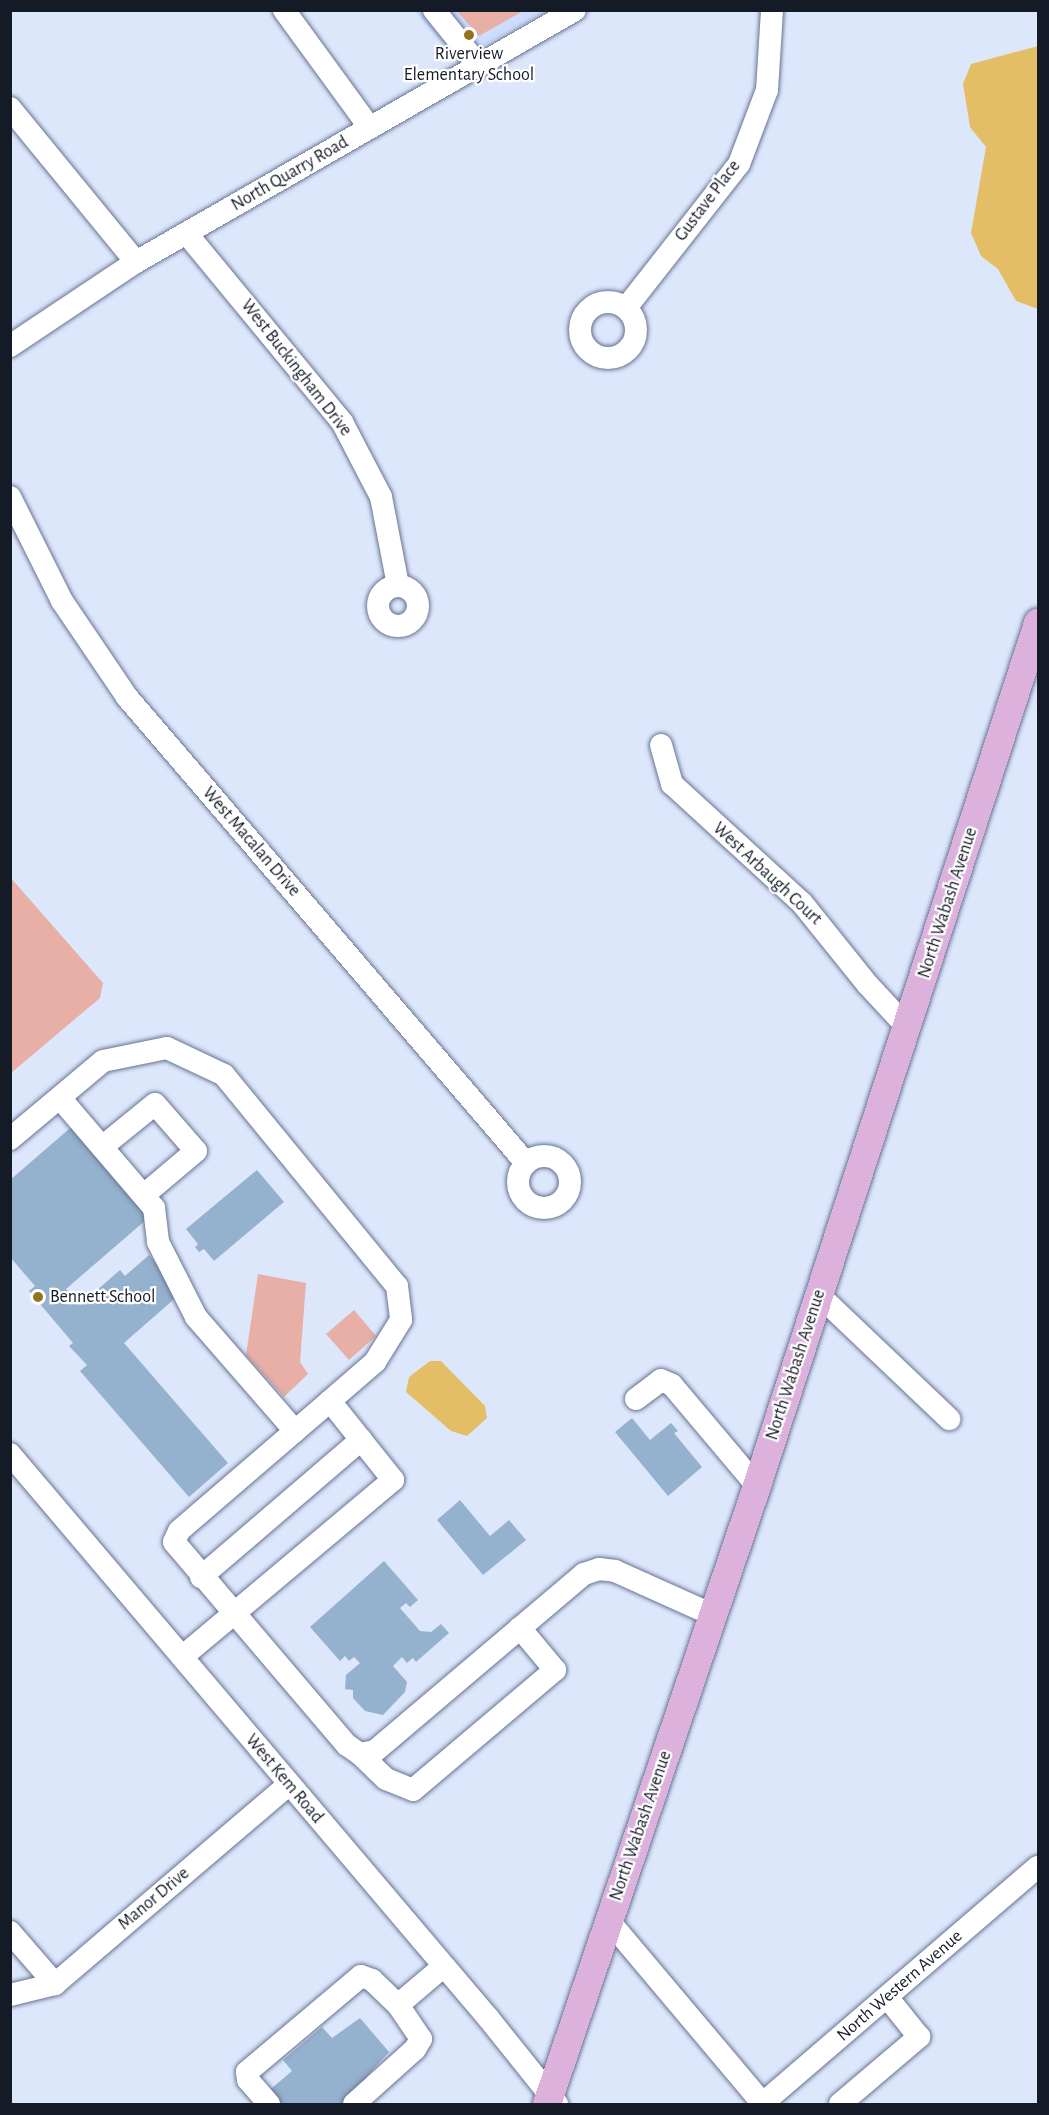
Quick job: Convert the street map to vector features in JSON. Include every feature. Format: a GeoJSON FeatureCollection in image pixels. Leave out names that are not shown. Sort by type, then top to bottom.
{"type":"FeatureCollection","features":[{"type":"Feature","properties":{"kind":"main road","name":"North Wabash Avenue"},"geometry":{"type":"LineString","coordinates":[[551,2101],[609,1920],[757,1486],[908,1027],[1034,657],[1038,624]]}},
{"type":"Feature","properties":{"kind":"street"},"geometry":{"type":"LineString","coordinates":[[284,10],[370,128]]}},
{"type":"Feature","properties":{"kind":"street"},"geometry":{"type":"LineString","coordinates":[[434,10],[479,66]]}},
{"type":"Feature","properties":{"kind":"street","name":"North Quarry Road"},"geometry":{"type":"LineString","coordinates":[[10,346],[136,262],[575,10]]}},
{"type":"Feature","properties":{"kind":"street","name":"Gustave Place"},"geometry":{"type":"LineString","coordinates":[[626,308],[739,164],[767,90],[772,10]]}},
{"type":"Feature","properties":{"kind":"street"},"geometry":{"type":"LineString","coordinates":[[10,108],[136,262]]}},
{"type":"Feature","properties":{"kind":"street","name":"West Buckingham Drive"},"geometry":{"type":"LineString","coordinates":[[187,234],[342,422],[381,497],[398,585]]}},
{"type":"Feature","properties":{"kind":"street","name":"West Macalan Drive"},"geometry":{"type":"LineString","coordinates":[[10,497],[62,601],[127,697],[526,1163]]}},
{"type":"Feature","properties":{"kind":"street","name":"West Arbaugh Court"},"geometry":{"type":"LineString","coordinates":[[661,745],[672,784],[802,903],[868,985],[908,1027]]}},
{"type":"Feature","properties":{"kind":"street"},"geometry":{"type":"LineString","coordinates":[[10,1139],[103,1061],[167,1048],[224,1075],[397,1286],[401,1320],[375,1362],[179,1531],[174,1542],[179,1551],[347,1745],[386,1779],[413,1790],[555,1670],[520,1628]]}},
{"type":"Feature","properties":{"kind":"street"},"geometry":{"type":"LineString","coordinates":[[60,1098],[154,1208],[158,1242],[196,1317],[295,1431]]}},
{"type":"Feature","properties":{"kind":"street"},"geometry":{"type":"LineString","coordinates":[[102,1147],[155,1104],[196,1151],[144,1195]]}},
{"type":"Feature","properties":{"kind":"street"},"geometry":{"type":"LineString","coordinates":[[819,1295],[949,1419]]}},
{"type":"Feature","properties":{"kind":"street"},"geometry":{"type":"LineString","coordinates":[[636,1399],[662,1380],[672,1385],[757,1486]]}},
{"type":"Feature","properties":{"kind":"street"},"geometry":{"type":"LineString","coordinates":[[182,1657],[393,1480],[330,1401]]}},
{"type":"Feature","properties":{"kind":"street"},"geometry":{"type":"LineString","coordinates":[[201,1576],[361,1440]]}},
{"type":"Feature","properties":{"kind":"street","name":"West Kem Road"},"geometry":{"type":"LineString","coordinates":[[10,1454],[288,1785],[444,1966],[551,2101]]}},
{"type":"Feature","properties":{"kind":"street"},"geometry":{"type":"LineString","coordinates":[[360,1754],[375,1751],[584,1574],[599,1569],[615,1570],[713,1615]]}},
{"type":"Feature","properties":{"kind":"street","name":"Manor Drive"},"geometry":{"type":"LineString","coordinates":[[10,1995],[55,1984],[288,1785]]}},
{"type":"Feature","properties":{"kind":"street","name":"North Western Avenue"},"geometry":{"type":"LineString","coordinates":[[763,2104],[1038,1867]]}},
{"type":"Feature","properties":{"kind":"street"},"geometry":{"type":"LineString","coordinates":[[609,1920],[763,2104]]}},
{"type":"Feature","properties":{"kind":"street"},"geometry":{"type":"LineString","coordinates":[[10,1932],[55,1984]]}},
{"type":"Feature","properties":{"kind":"street"},"geometry":{"type":"LineString","coordinates":[[398,2005],[444,1966]]}},
{"type":"Feature","properties":{"kind":"street"},"geometry":{"type":"LineString","coordinates":[[269,2104],[248,2080],[247,2072],[361,1976],[372,1980],[398,2005],[421,2039],[415,2049],[354,2104]]}},
{"type":"Feature","properties":{"kind":"street"},"geometry":{"type":"LineString","coordinates":[[840,2104],[919,2037],[887,1997]]}},
{"type":"Feature","properties":{"kind":"shaded area","name":"Riverview Elementary School"},"geometry":{"type":"Polygon","coordinates":[[[415,11],[547,11],[456,60],[415,11]]]}},
{"type":"Feature","properties":{"kind":"shaded area"},"geometry":{"type":"Polygon","coordinates":[[[457,11],[523,11],[479,36],[457,11]]]}},
{"type":"Feature","properties":{"kind":"shaded area"},"geometry":{"type":"Polygon","coordinates":[[[1038,46],[1038,309],[1016,301],[998,269],[981,256],[971,233],[986,147],[970,127],[963,84],[971,64],[1038,46]]]}},
{"type":"Feature","properties":{"kind":"shaded area"},"geometry":{"type":"Polygon","coordinates":[[[10,877],[103,983],[100,998],[11,1073],[10,877]]]}},
{"type":"Feature","properties":{"kind":"shaded area"},"geometry":{"type":"Polygon","coordinates":[[[258,1274],[306,1283],[300,1362],[308,1374],[284,1397],[246,1355],[258,1274]]]}},
{"type":"Feature","properties":{"kind":"shaded area"},"geometry":{"type":"Polygon","coordinates":[[[354,1310],[376,1336],[349,1360],[326,1334],[354,1310]]]}},
{"type":"Feature","properties":{"kind":"shaded area"},"geometry":{"type":"Polygon","coordinates":[[[430,1361],[441,1361],[485,1406],[487,1418],[467,1436],[451,1431],[406,1392],[409,1377],[430,1361]]]}},
{"type":"Feature","properties":{"kind":"building"},"geometry":{"type":"Polygon","coordinates":[[[76,1123],[154,1213],[66,1289],[80,1305],[120,1270],[125,1276],[149,1255],[181,1293],[124,1343],[228,1463],[189,1497],[80,1371],[87,1365],[69,1346],[73,1343],[29,1291],[35,1286],[10,1257],[10,1180],[76,1123]]]}},
{"type":"Feature","properties":{"kind":"building"},"geometry":{"type":"Polygon","coordinates":[[[257,1170],[284,1202],[214,1261],[204,1249],[199,1252],[195,1247],[198,1244],[186,1229],[257,1170]]]}},
{"type":"Feature","properties":{"kind":"building"},"geometry":{"type":"Polygon","coordinates":[[[632,1418],[650,1440],[671,1423],[678,1431],[674,1433],[702,1467],[668,1496],[615,1432],[632,1418]]]}},
{"type":"Feature","properties":{"kind":"building"},"geometry":{"type":"Polygon","coordinates":[[[460,1500],[490,1536],[509,1520],[526,1540],[483,1575],[437,1520],[460,1500]]]}},
{"type":"Feature","properties":{"kind":"building"},"geometry":{"type":"Polygon","coordinates":[[[384,1561],[418,1600],[410,1607],[406,1603],[400,1608],[420,1631],[431,1632],[441,1624],[449,1633],[416,1662],[413,1658],[407,1663],[402,1657],[393,1666],[407,1682],[405,1692],[383,1715],[365,1711],[353,1698],[353,1690],[345,1689],[346,1675],[360,1663],[354,1657],[349,1661],[345,1656],[340,1661],[310,1627],[384,1561]]]}},
{"type":"Feature","properties":{"kind":"building"},"geometry":{"type":"Polygon","coordinates":[[[360,2018],[389,2052],[366,2077],[372,2085],[350,2104],[275,2104],[266,2093],[292,2071],[283,2060],[322,2027],[332,2038],[360,2018]]]}},
{"type":"Feature","properties":{"kind":"place","name":"Riverview Elementary School"},"geometry":{"type":"Point","coordinates":[469,35]}},
{"type":"Feature","properties":{"kind":"place","name":"Bennett School"},"geometry":{"type":"Point","coordinates":[38,1297]}}]}
